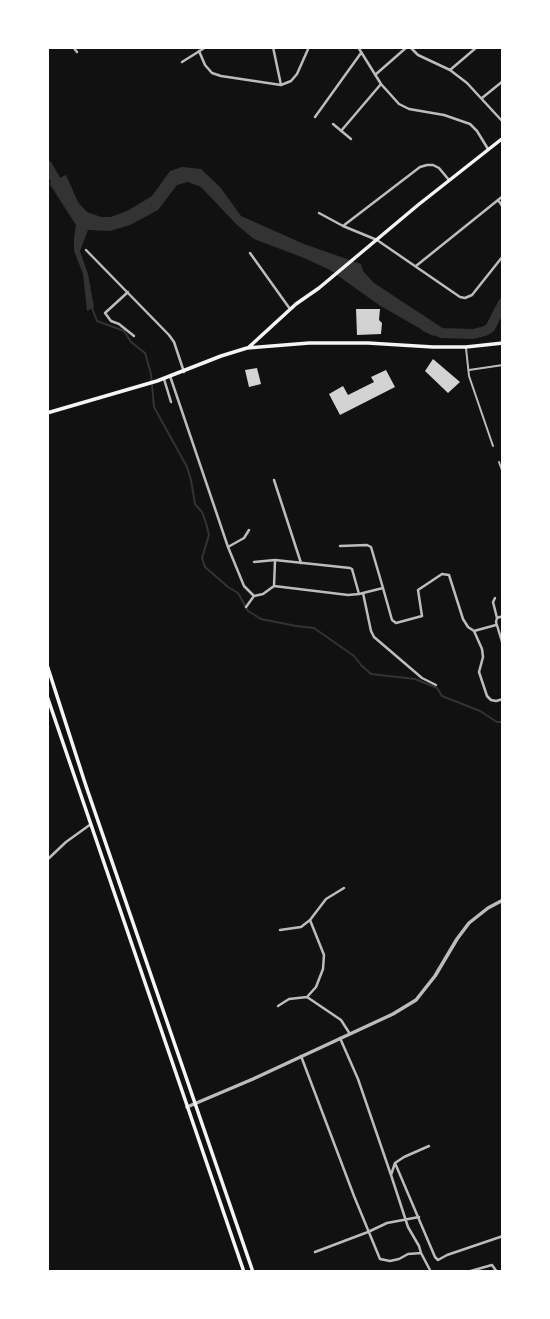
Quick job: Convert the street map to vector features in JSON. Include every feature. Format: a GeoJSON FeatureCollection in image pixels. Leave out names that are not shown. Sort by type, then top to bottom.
{"type":"FeatureCollection","features":[{"type":"Feature","properties":{"kind":"main road"},"geometry":{"type":"LineString","coordinates":[[247,348],[290,309],[503,138]]}},
{"type":"Feature","properties":{"kind":"main road"},"geometry":{"type":"LineString","coordinates":[[47,413],[157,382],[247,348],[309,343],[466,347],[503,343]]}},
{"type":"Feature","properties":{"kind":"main road"},"geometry":{"type":"LineString","coordinates":[[47,665],[253,1272]]}},
{"type":"Feature","properties":{"kind":"main road"},"geometry":{"type":"LineString","coordinates":[[47,696],[244,1272]]}},
{"type":"Feature","properties":{"kind":"main road"},"geometry":{"type":"LineString","coordinates":[[79,789],[86,786]]}},
{"type":"Feature","properties":{"kind":"street"},"geometry":{"type":"LineString","coordinates":[[73,47],[77,52]]}},
{"type":"Feature","properties":{"kind":"street"},"geometry":{"type":"LineString","coordinates":[[182,62],[206,47]]}},
{"type":"Feature","properties":{"kind":"street"},"geometry":{"type":"LineString","coordinates":[[273,47],[281,85]]}},
{"type":"Feature","properties":{"kind":"street"},"geometry":{"type":"LineString","coordinates":[[199,51],[212,73],[281,85],[291,81],[297,74],[309,47]]}},
{"type":"Feature","properties":{"kind":"street"},"geometry":{"type":"LineString","coordinates":[[358,47],[375,75],[399,104],[409,109],[444,115],[470,124],[488,149]]}},
{"type":"Feature","properties":{"kind":"street"},"geometry":{"type":"LineString","coordinates":[[375,75],[408,47],[467,82],[503,122]]}},
{"type":"Feature","properties":{"kind":"street"},"geometry":{"type":"LineString","coordinates":[[450,70],[477,47]]}},
{"type":"Feature","properties":{"kind":"street"},"geometry":{"type":"LineString","coordinates":[[315,117],[361,52]]}},
{"type":"Feature","properties":{"kind":"street"},"geometry":{"type":"LineString","coordinates":[[482,98],[503,81]]}},
{"type":"Feature","properties":{"kind":"street"},"geometry":{"type":"LineString","coordinates":[[341,131],[382,84]]}},
{"type":"Feature","properties":{"kind":"street"},"geometry":{"type":"LineString","coordinates":[[333,124],[351,139]]}},
{"type":"Feature","properties":{"kind":"street"},"geometry":{"type":"LineString","coordinates":[[342,226],[420,167],[433,165],[449,180]]}},
{"type":"Feature","properties":{"kind":"street"},"geometry":{"type":"LineString","coordinates":[[416,266],[503,196]]}},
{"type":"Feature","properties":{"kind":"street"},"geometry":{"type":"LineString","coordinates":[[498,200],[503,207]]}},
{"type":"Feature","properties":{"kind":"street"},"geometry":{"type":"LineString","coordinates":[[319,213],[377,240],[460,297],[472,295],[503,256]]}},
{"type":"Feature","properties":{"kind":"street"},"geometry":{"type":"LineString","coordinates":[[86,250],[169,335],[184,372]]}},
{"type":"Feature","properties":{"kind":"street"},"geometry":{"type":"LineString","coordinates":[[250,253],[290,309]]}},
{"type":"Feature","properties":{"kind":"street"},"geometry":{"type":"LineString","coordinates":[[128,292],[105,313],[111,321],[120,324],[134,337]]}},
{"type":"Feature","properties":{"kind":"street"},"geometry":{"type":"LineString","coordinates":[[170,376],[228,547],[244,586],[254,596]]}},
{"type":"Feature","properties":{"kind":"street"},"geometry":{"type":"LineString","coordinates":[[164,379],[170,402]]}},
{"type":"Feature","properties":{"kind":"street"},"geometry":{"type":"LineString","coordinates":[[274,480],[301,563]]}},
{"type":"Feature","properties":{"kind":"street"},"geometry":{"type":"LineString","coordinates":[[228,547],[244,538],[249,530]]}},
{"type":"Feature","properties":{"kind":"street"},"geometry":{"type":"LineString","coordinates":[[340,546],[371,547],[394,623],[422,616],[418,590],[442,574],[449,575],[463,619],[474,631],[482,649],[479,672],[487,696],[496,701],[503,699]]}},
{"type":"Feature","properties":{"kind":"street"},"geometry":{"type":"LineString","coordinates":[[274,586],[275,560]]}},
{"type":"Feature","properties":{"kind":"street"},"geometry":{"type":"LineString","coordinates":[[254,562],[275,560],[350,568],[361,594],[373,637],[422,678],[436,685]]}},
{"type":"Feature","properties":{"kind":"street"},"geometry":{"type":"LineString","coordinates":[[246,607],[254,596],[263,594],[274,586],[348,594],[383,589]]}},
{"type":"Feature","properties":{"kind":"street"},"geometry":{"type":"LineString","coordinates":[[495,598],[493,601],[496,625],[503,645]]}},
{"type":"Feature","properties":{"kind":"street"},"geometry":{"type":"LineString","coordinates":[[497,618],[503,617]]}},
{"type":"Feature","properties":{"kind":"street"},"geometry":{"type":"LineString","coordinates":[[474,631],[496,625]]}},
{"type":"Feature","properties":{"kind":"street"},"geometry":{"type":"LineString","coordinates":[[47,860],[91,824]]}},
{"type":"Feature","properties":{"kind":"street"},"geometry":{"type":"LineString","coordinates":[[280,930],[300,927],[310,920],[326,899],[344,888]]}},
{"type":"Feature","properties":{"kind":"street"},"geometry":{"type":"LineString","coordinates":[[187,1107],[393,1014],[416,1000],[469,923],[503,900]]}},
{"type":"Feature","properties":{"kind":"street"},"geometry":{"type":"LineString","coordinates":[[307,997],[316,987],[323,969],[324,955],[310,920]]}},
{"type":"Feature","properties":{"kind":"street"},"geometry":{"type":"LineString","coordinates":[[278,1006],[289,999],[307,997],[341,1020],[350,1034]]}},
{"type":"Feature","properties":{"kind":"street"},"geometry":{"type":"LineString","coordinates":[[340,1038],[358,1079],[406,1219],[431,1272]]}},
{"type":"Feature","properties":{"kind":"street"},"geometry":{"type":"LineString","coordinates":[[301,1056],[380,1259],[390,1261],[408,1254],[421,1253]]}},
{"type":"Feature","properties":{"kind":"street"},"geometry":{"type":"LineString","coordinates":[[391,1175],[395,1163],[429,1146]]}},
{"type":"Feature","properties":{"kind":"street"},"geometry":{"type":"LineString","coordinates":[[395,1163],[433,1255],[439,1260],[503,1236]]}},
{"type":"Feature","properties":{"kind":"street"},"geometry":{"type":"LineString","coordinates":[[315,1252],[387,1223],[419,1217]]}},
{"type":"Feature","properties":{"kind":"street"},"geometry":{"type":"LineString","coordinates":[[467,1272],[492,1265],[496,1272]]}},
{"type":"Feature","properties":{"kind":"lane"},"geometry":{"type":"LineString","coordinates":[[466,347],[469,376],[493,446]]}},
{"type":"Feature","properties":{"kind":"lane"},"geometry":{"type":"LineString","coordinates":[[468,370],[503,365]]}},
{"type":"Feature","properties":{"kind":"lane"},"geometry":{"type":"LineString","coordinates":[[499,462],[503,473]]}},
{"type":"Feature","properties":{"kind":"shaded area"},"geometry":{"type":"Polygon","coordinates":[[[182,167],[201,169],[220,187],[241,216],[304,244],[361,264],[363,271],[374,283],[441,327],[433,336],[379,305],[330,270],[254,239],[201,187],[188,182],[177,185],[158,210],[130,225],[110,231],[88,230],[80,251],[88,274],[94,307],[87,311],[83,274],[74,251],[76,225],[49,183],[66,175],[78,202],[87,212],[111,217],[152,196],[170,171],[182,167]]]}},
{"type":"Feature","properties":{"kind":"building"},"geometry":{"type":"Polygon","coordinates":[[[356,309],[380,309],[381,334],[357,335],[356,309]]]}},
{"type":"Feature","properties":{"kind":"building"},"geometry":{"type":"Polygon","coordinates":[[[433,359],[460,382],[448,393],[425,371],[433,359]]]}},
{"type":"Feature","properties":{"kind":"building"},"geometry":{"type":"Polygon","coordinates":[[[257,368],[261,384],[249,387],[245,370],[257,368]]]}},
{"type":"Feature","properties":{"kind":"building"},"geometry":{"type":"Polygon","coordinates":[[[386,370],[395,387],[340,415],[329,394],[343,386],[348,395],[374,382],[371,377],[386,370]]]}},
{"type":"Feature","properties":{"kind":"waterway"},"geometry":{"type":"LineString","coordinates":[[47,165],[61,189]]}},
{"type":"Feature","properties":{"kind":"waterway"},"geometry":{"type":"LineString","coordinates":[[426,327],[442,333],[473,334],[485,331],[490,328],[503,303]]}},
{"type":"Feature","properties":{"kind":"waterway"},"geometry":{"type":"LineString","coordinates":[[92,308],[97,321],[124,331],[131,342],[145,353],[151,374],[154,407],[187,467],[195,504],[206,523],[209,535],[202,558],[205,567],[238,593],[248,611],[261,619],[314,628],[354,656],[371,674],[415,679],[437,688],[442,696],[480,711],[497,722],[503,722]]}}]}
